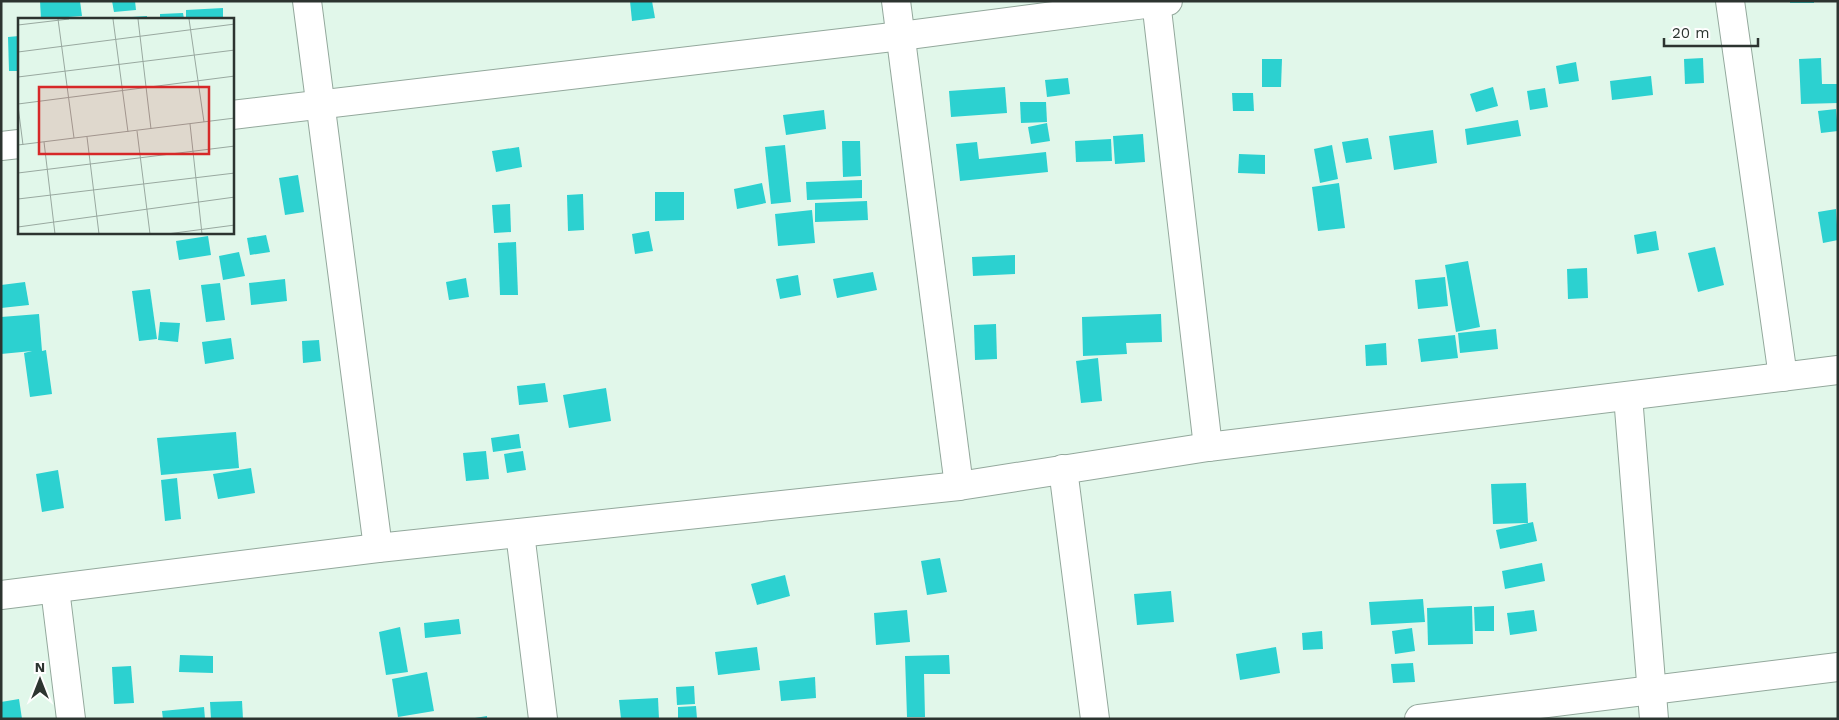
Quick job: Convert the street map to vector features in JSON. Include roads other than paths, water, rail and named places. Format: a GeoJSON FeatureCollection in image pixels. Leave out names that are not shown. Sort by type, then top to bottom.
{"type":"FeatureCollection","features":[{"type":"Feature","properties":{"kind":"street"},"geometry":{"type":"LineString","coordinates":[[307,1],[378,548]]}},
{"type":"Feature","properties":{"kind":"street"},"geometry":{"type":"LineString","coordinates":[[896,1],[959,486]]}},
{"type":"Feature","properties":{"kind":"street"},"geometry":{"type":"LineString","coordinates":[[1730,1],[1783,377]]}},
{"type":"Feature","properties":{"kind":"street"},"geometry":{"type":"LineString","coordinates":[[234,115],[320,103],[901,36],[1160,2],[1208,447]]}},
{"type":"Feature","properties":{"kind":"street"},"geometry":{"type":"LineString","coordinates":[[1,146],[18,144]]}},
{"type":"Feature","properties":{"kind":"street"},"geometry":{"type":"LineString","coordinates":[[1,595],[378,548],[959,486],[1208,447],[1838,370]]}},
{"type":"Feature","properties":{"kind":"street"},"geometry":{"type":"LineString","coordinates":[[1628,396],[1654,719]]}},
{"type":"Feature","properties":{"kind":"street"},"geometry":{"type":"LineString","coordinates":[[1063,470],[1095,719]]}},
{"type":"Feature","properties":{"kind":"street"},"geometry":{"type":"LineString","coordinates":[[520,534],[543,719]]}},
{"type":"Feature","properties":{"kind":"street"},"geometry":{"type":"LineString","coordinates":[[55,589],[71,719]]}},
{"type":"Feature","properties":{"kind":"street"},"geometry":{"type":"LineString","coordinates":[[1419,719],[1838,667]]}}]}
